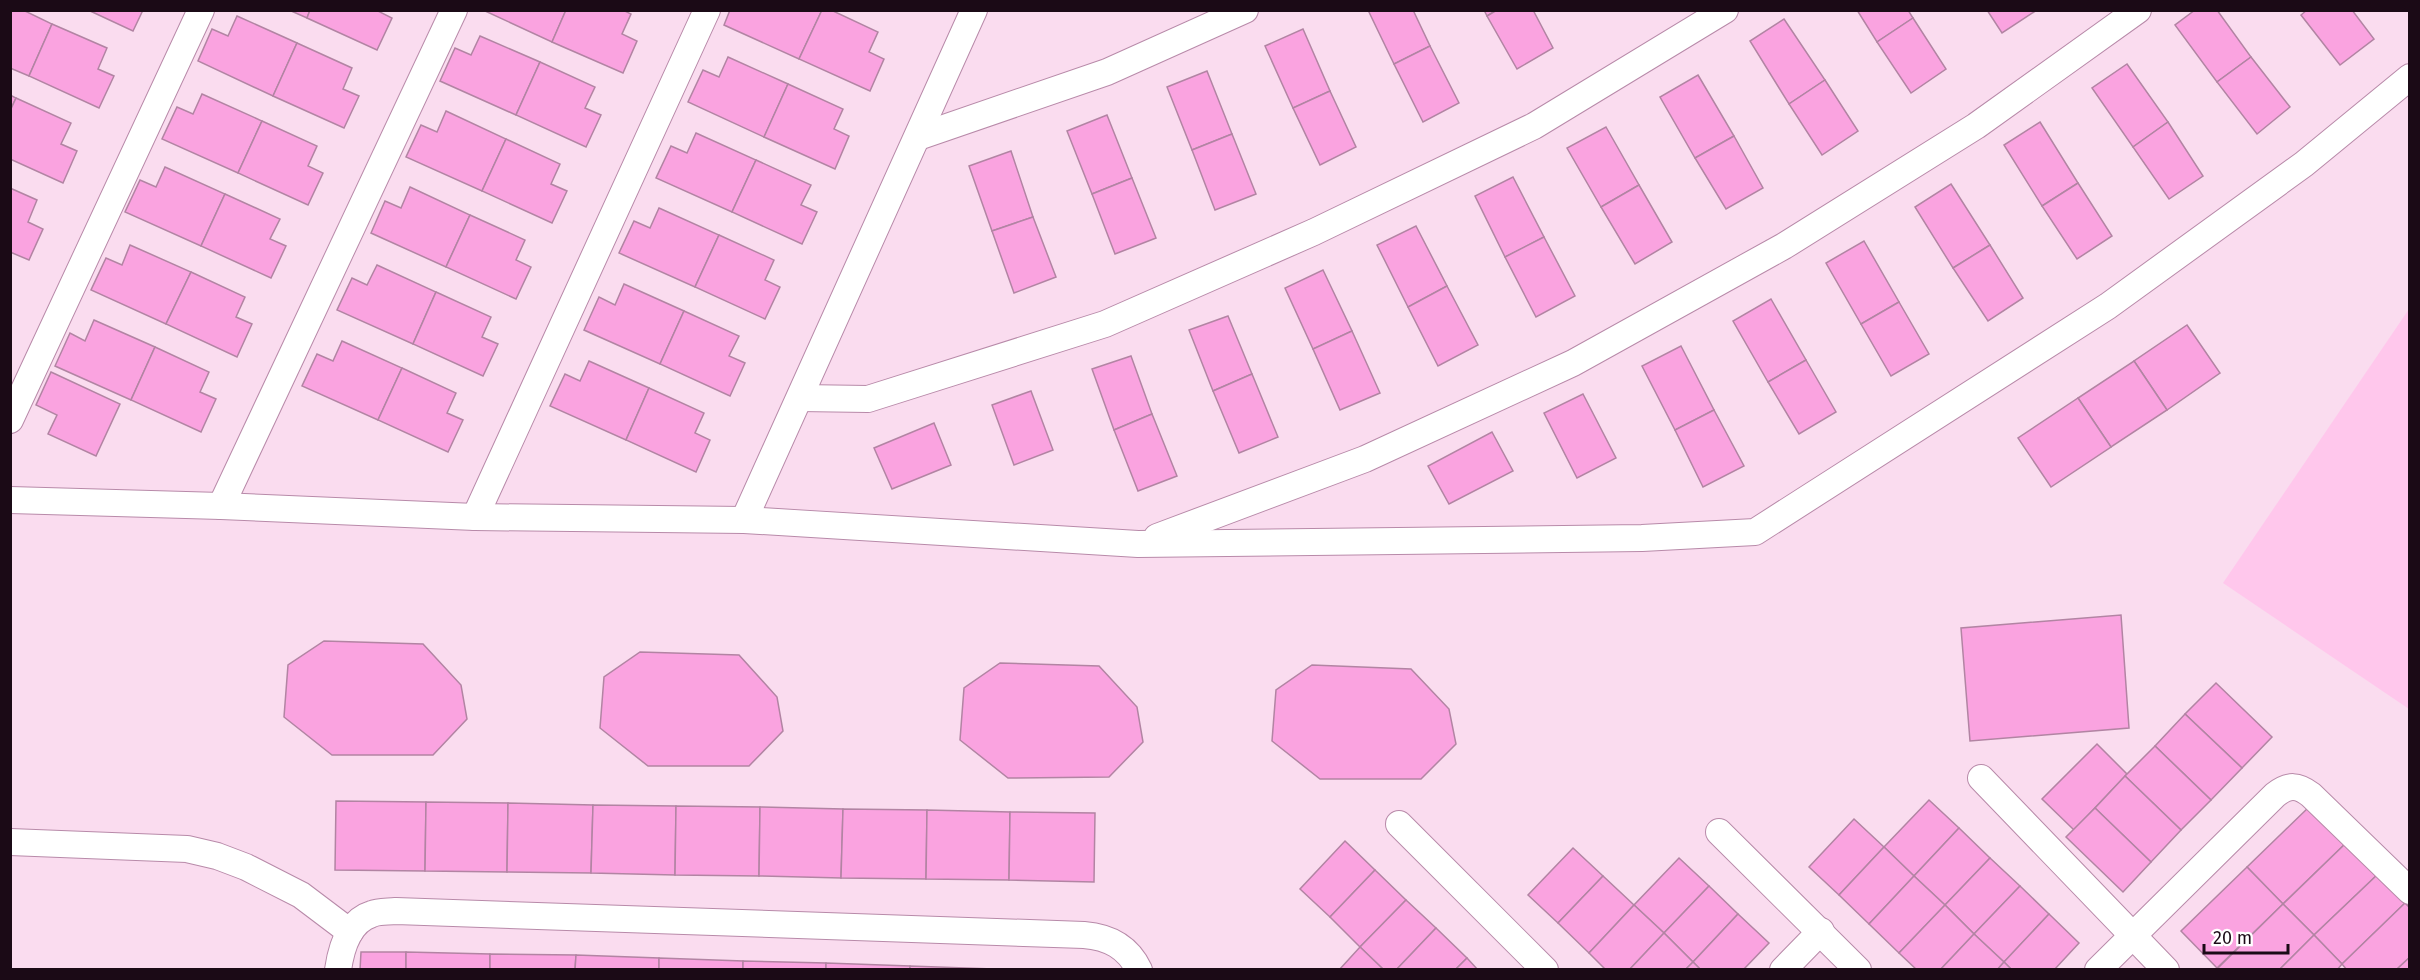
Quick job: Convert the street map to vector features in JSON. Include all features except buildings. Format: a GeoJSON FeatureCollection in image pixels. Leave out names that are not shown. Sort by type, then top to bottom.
{"type":"FeatureCollection","features":[{"type":"Feature","properties":{"kind":"street"},"geometry":{"type":"LineString","coordinates":[[10,420],[201,10]]}},
{"type":"Feature","properties":{"kind":"street"},"geometry":{"type":"LineString","coordinates":[[221,506],[454,10]]}},
{"type":"Feature","properties":{"kind":"street"},"geometry":{"type":"LineString","coordinates":[[475,517],[707,10]]}},
{"type":"Feature","properties":{"kind":"street"},"geometry":{"type":"LineString","coordinates":[[744,520],[974,10]]}},
{"type":"Feature","properties":{"kind":"street"},"geometry":{"type":"LineString","coordinates":[[918,137],[1107,72],[1245,10]]}},
{"type":"Feature","properties":{"kind":"street"},"geometry":{"type":"LineString","coordinates":[[800,398],[868,399],[1105,324],[1314,232],[1534,126],[1725,10]]}},
{"type":"Feature","properties":{"kind":"street"},"geometry":{"type":"LineString","coordinates":[[1138,544],[1365,459],[1573,363],[1804,234],[1976,126],[2138,10]]}},
{"type":"Feature","properties":{"kind":"street"},"geometry":{"type":"LineString","coordinates":[[10,500],[475,517],[744,520],[1138,544],[1641,538],[1755,532],[2108,306],[2304,164],[2409,77]]}},
{"type":"Feature","properties":{"kind":"street"},"geometry":{"type":"LineString","coordinates":[[1982,778],[2166,969]]}},
{"type":"Feature","properties":{"kind":"street"},"geometry":{"type":"LineString","coordinates":[[2098,969],[2283,788],[2293,786],[2302,788],[2312,795],[2409,891]]}},
{"type":"Feature","properties":{"kind":"street"},"geometry":{"type":"LineString","coordinates":[[1399,824],[1545,969]]}},
{"type":"Feature","properties":{"kind":"street"},"geometry":{"type":"LineString","coordinates":[[1719,831],[1858,969]]}},
{"type":"Feature","properties":{"kind":"street"},"geometry":{"type":"LineString","coordinates":[[10,843],[187,849],[217,856],[246,867],[301,895],[350,932]]}},
{"type":"Feature","properties":{"kind":"street"},"geometry":{"type":"LineString","coordinates":[[338,969],[343,945],[359,921],[371,914],[396,911],[1084,934],[1100,936],[1118,944],[1131,955],[1139,969]]}},
{"type":"Feature","properties":{"kind":"street"},"geometry":{"type":"LineString","coordinates":[[1783,969],[1821,931]]}},
{"type":"Feature","properties":{"kind":"shaded area"},"geometry":{"type":"Polygon","coordinates":[[[2409,309],[2409,709],[2223,583],[2409,309]]]}}]}
